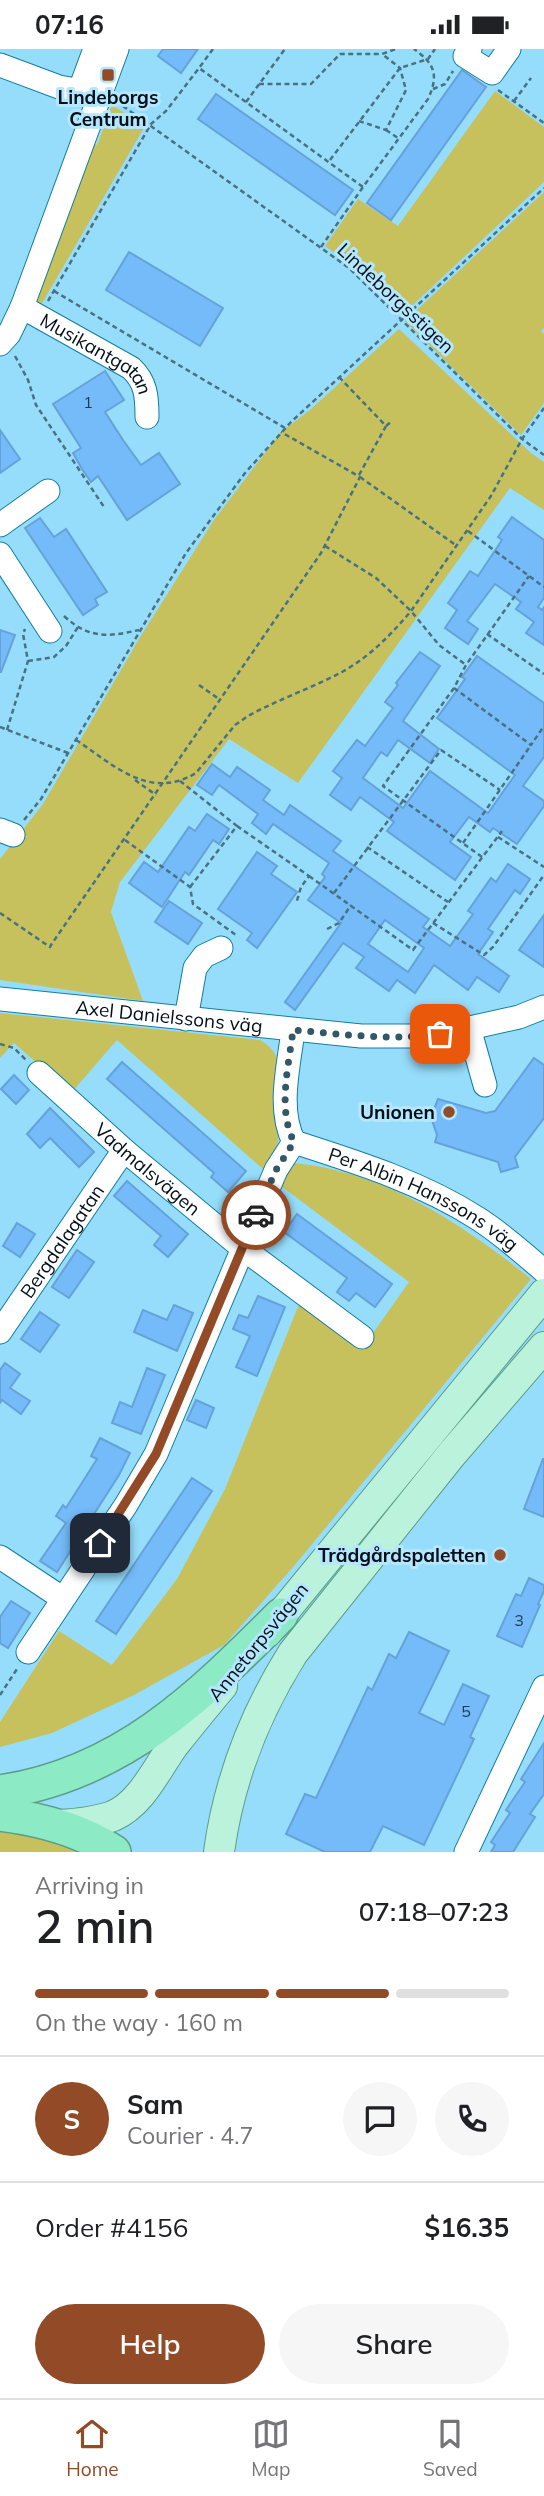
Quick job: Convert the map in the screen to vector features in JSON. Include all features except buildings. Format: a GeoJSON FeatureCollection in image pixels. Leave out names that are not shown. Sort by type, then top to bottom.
{"type":"FeatureCollection","features":[{"type":"Feature","properties":{"kind":"highway"},"geometry":{"type":"LineString","coordinates":[[0,1792],[73,1773],[128,1747],[152,1732],[198,1695],[281,1615]]}},
{"type":"Feature","properties":{"kind":"highway"},"geometry":{"type":"LineString","coordinates":[[0,1814],[59,1825],[114,1852]]}},
{"type":"Feature","properties":{"kind":"main road","name":"Annetorpsvägen"},"geometry":{"type":"LineString","coordinates":[[59,1825],[114,1815],[127,1808],[138,1797],[197,1717],[544,1294]]}},
{"type":"Feature","properties":{"kind":"main road","name":"Annetorpsvägen"},"geometry":{"type":"LineString","coordinates":[[219,1852],[243,1748],[274,1682],[293,1653],[442,1466],[544,1347]]}},
{"type":"Feature","properties":{"kind":"street"},"geometry":{"type":"LineString","coordinates":[[0,65],[59,87],[76,90],[82,84],[95,49]]}},
{"type":"Feature","properties":{"kind":"street"},"geometry":{"type":"LineString","coordinates":[[10,351],[9,334],[31,311],[117,49]]}},
{"type":"Feature","properties":{"kind":"street"},"geometry":{"type":"LineString","coordinates":[[470,49],[465,56],[492,73],[509,49]]}},
{"type":"Feature","properties":{"kind":"street","name":"Musikantgatan"},"geometry":{"type":"LineString","coordinates":[[31,311],[131,367],[139,376],[147,394],[147,417]]}},
{"type":"Feature","properties":{"kind":"street"},"geometry":{"type":"LineString","coordinates":[[0,525],[48,491]]}},
{"type":"Feature","properties":{"kind":"street"},"geometry":{"type":"LineString","coordinates":[[0,554],[56,622]]}},
{"type":"Feature","properties":{"kind":"street"},"geometry":{"type":"LineString","coordinates":[[186,1019],[195,968],[204,956],[230,945]]}},
{"type":"Feature","properties":{"kind":"street","name":"Axel Danielssons väg"},"geometry":{"type":"LineString","coordinates":[[0,999],[293,1030],[361,1036],[424,1037],[519,1017],[544,1007]]}},
{"type":"Feature","properties":{"kind":"street"},"geometry":{"type":"LineString","coordinates":[[469,1028],[485,1086]]}},
{"type":"Feature","properties":{"kind":"street"},"geometry":{"type":"LineString","coordinates":[[29,1652],[62,1598],[126,1505],[156,1454],[276,1170],[294,1142],[286,1128],[285,1108],[293,1030]]}},
{"type":"Feature","properties":{"kind":"street","name":"Vadmalsvägen"},"geometry":{"type":"LineString","coordinates":[[39,1073],[124,1150],[242,1247],[362,1337]]}},
{"type":"Feature","properties":{"kind":"street","name":"Per Albin Hanssons väg"},"geometry":{"type":"LineString","coordinates":[[294,1142],[366,1165],[432,1193],[490,1227],[544,1271]]}},
{"type":"Feature","properties":{"kind":"street","name":"Bergdalagatan"},"geometry":{"type":"LineString","coordinates":[[0,1332],[124,1150]]}},
{"type":"Feature","properties":{"kind":"street"},"geometry":{"type":"LineString","coordinates":[[0,1557],[62,1598]]}},
{"type":"Feature","properties":{"kind":"street"},"geometry":{"type":"LineString","coordinates":[[466,1852],[538,1714],[544,1687]]}},
{"type":"Feature","properties":{"kind":"path"},"geometry":{"type":"LineString","coordinates":[[31,311],[54,291],[151,124],[166,111],[213,49]]}},
{"type":"Feature","properties":{"kind":"path"},"geometry":{"type":"LineString","coordinates":[[246,102],[285,49]]}},
{"type":"Feature","properties":{"kind":"path"},"geometry":{"type":"LineString","coordinates":[[259,84],[311,84],[340,54],[382,54],[396,49]]}},
{"type":"Feature","properties":{"kind":"path"},"geometry":{"type":"LineString","coordinates":[[321,247],[433,89],[434,69],[428,59],[414,49]]}},
{"type":"Feature","properties":{"kind":"path"},"geometry":{"type":"LineString","coordinates":[[328,162],[400,68],[428,59],[435,49]]}},
{"type":"Feature","properties":{"kind":"path"},"geometry":{"type":"LineString","coordinates":[[382,54],[400,68],[407,90],[386,129]]}},
{"type":"Feature","properties":{"kind":"path"},"geometry":{"type":"LineString","coordinates":[[199,68],[363,187]]}},
{"type":"Feature","properties":{"kind":"path"},"geometry":{"type":"LineString","coordinates":[[514,101],[531,78]]}},
{"type":"Feature","properties":{"kind":"path"},"geometry":{"type":"LineString","coordinates":[[359,121],[386,129],[399,139]]}},
{"type":"Feature","properties":{"kind":"path","name":"Lindeborgsstigen"},"geometry":{"type":"LineString","coordinates":[[151,124],[349,268],[522,439],[544,455]]}},
{"type":"Feature","properties":{"kind":"path"},"geometry":{"type":"LineString","coordinates":[[6,832],[41,799],[139,630],[216,509],[285,428],[544,188]]}},
{"type":"Feature","properties":{"kind":"path"},"geometry":{"type":"LineString","coordinates":[[54,291],[285,428]]}},
{"type":"Feature","properties":{"kind":"path"},"geometry":{"type":"LineString","coordinates":[[10,351],[22,365],[36,405],[104,507]]}},
{"type":"Feature","properties":{"kind":"path"},"geometry":{"type":"LineString","coordinates":[[339,377],[386,426]]}},
{"type":"Feature","properties":{"kind":"path"},"geometry":{"type":"LineString","coordinates":[[134,779],[163,782],[188,778],[196,773],[235,725],[266,706],[345,671],[380,645],[411,611],[468,531],[491,496],[522,439],[544,408]]}},
{"type":"Feature","properties":{"kind":"path"},"geometry":{"type":"LineString","coordinates":[[0,913],[50,947],[325,546],[386,426],[392,421]]}},
{"type":"Feature","properties":{"kind":"path"},"geometry":{"type":"LineString","coordinates":[[281,432],[359,477],[457,546]]}},
{"type":"Feature","properties":{"kind":"path"},"geometry":{"type":"LineString","coordinates":[[468,531],[544,587]]}},
{"type":"Feature","properties":{"kind":"path"},"geometry":{"type":"LineString","coordinates":[[325,546],[376,578],[411,611],[439,645],[466,665]]}},
{"type":"Feature","properties":{"kind":"path"},"geometry":{"type":"LineString","coordinates":[[482,857],[383,786],[454,688],[466,665],[529,576]]}},
{"type":"Feature","properties":{"kind":"path"},"geometry":{"type":"LineString","coordinates":[[7,730],[28,661],[23,634],[26,622]]}},
{"type":"Feature","properties":{"kind":"path"},"geometry":{"type":"LineString","coordinates":[[56,622],[107,636],[139,630]]}},
{"type":"Feature","properties":{"kind":"path"},"geometry":{"type":"LineString","coordinates":[[487,634],[544,674]]}},
{"type":"Feature","properties":{"kind":"path"},"geometry":{"type":"LineString","coordinates":[[28,661],[38,658]]}},
{"type":"Feature","properties":{"kind":"path"},"geometry":{"type":"LineString","coordinates":[[199,685],[219,699]]}},
{"type":"Feature","properties":{"kind":"path"},"geometry":{"type":"LineString","coordinates":[[454,688],[531,745]]}},
{"type":"Feature","properties":{"kind":"path"},"geometry":{"type":"LineString","coordinates":[[463,843],[544,726]]}},
{"type":"Feature","properties":{"kind":"path"},"geometry":{"type":"LineString","coordinates":[[0,727],[68,753]]}},
{"type":"Feature","properties":{"kind":"path"},"geometry":{"type":"LineString","coordinates":[[75,740],[156,795]]}},
{"type":"Feature","properties":{"kind":"path"},"geometry":{"type":"LineString","coordinates":[[334,893],[367,846],[405,802],[441,750],[500,790]]}},
{"type":"Feature","properties":{"kind":"path"},"geometry":{"type":"LineString","coordinates":[[178,779],[237,825],[413,950],[502,831]]}},
{"type":"Feature","properties":{"kind":"path"},"geometry":{"type":"LineString","coordinates":[[190,887],[237,825]]}},
{"type":"Feature","properties":{"kind":"path"},"geometry":{"type":"LineString","coordinates":[[498,837],[544,867]]}},
{"type":"Feature","properties":{"kind":"path"},"geometry":{"type":"LineString","coordinates":[[125,840],[190,887],[193,904],[235,933],[230,945]]}},
{"type":"Feature","properties":{"kind":"path"},"geometry":{"type":"LineString","coordinates":[[367,846],[448,903]]}},
{"type":"Feature","properties":{"kind":"path"},"geometry":{"type":"LineString","coordinates":[[433,923],[484,955],[493,947],[544,875]]}},
{"type":"Feature","properties":{"kind":"path"},"geometry":{"type":"LineString","coordinates":[[296,904],[301,887],[309,876]]}},
{"type":"Feature","properties":{"kind":"path"},"geometry":{"type":"LineString","coordinates":[[327,929],[338,923],[351,905]]}},
{"type":"Feature","properties":{"kind":"path"},"geometry":{"type":"LineString","coordinates":[[0,1044],[14,1048],[39,1073]]}},
{"type":"Feature","properties":{"kind":"path"},"geometry":{"type":"LineString","coordinates":[[0,1695],[29,1652]]}},
{"type":"Feature","properties":{"kind":"shaded area"},"geometry":{"type":"Polygon","coordinates":[[[495,91],[544,127],[544,182],[401,316],[353,266],[325,246],[358,199],[398,226],[495,91]]]}},
{"type":"Feature","properties":{"kind":"shaded area"},"geometry":{"type":"Polygon","coordinates":[[[112,105],[145,126],[41,305],[31,301],[91,143],[97,145],[112,105]]]}},
{"type":"Feature","properties":{"kind":"shaded area"},"geometry":{"type":"Polygon","coordinates":[[[544,192],[544,328],[541,331],[544,334],[544,403],[521,435],[405,321],[544,192]]]}},
{"type":"Feature","properties":{"kind":"shaded area"},"geometry":{"type":"Polygon","coordinates":[[[399,329],[531,453],[544,462],[544,510],[510,488],[298,783],[229,739],[120,882],[111,912],[143,1001],[0,980],[0,859],[43,804],[139,639],[214,520],[281,432],[310,410],[399,329]]]}},
{"type":"Feature","properties":{"kind":"shaded area"},"geometry":{"type":"Polygon","coordinates":[[[0,1013],[260,1040],[270,1047],[275,1055],[279,1073],[274,1114],[278,1141],[264,1170],[117,1040],[71,1093],[14,1043],[0,1058],[0,1013]]]}},
{"type":"Feature","properties":{"kind":"shaded area"},"geometry":{"type":"Polygon","coordinates":[[[293,1163],[327,1168],[359,1177],[420,1203],[478,1239],[531,1279],[294,1566],[224,1645],[134,1695],[52,1733],[0,1747],[0,1722],[59,1631],[112,1665],[177,1579],[225,1489],[299,1304],[361,1350],[409,1282],[281,1186],[293,1163]]]}},
{"type":"Feature","properties":{"kind":"shaded area"},"geometry":{"type":"Polygon","coordinates":[[[0,1826],[13,1826],[87,1852],[0,1852],[0,1826]]]}},
{"type":"Feature","properties":{"kind":"way so far"},"geometry":{"type":"LineString","coordinates":[[256,1215],[276,1170],[294,1142],[286,1128],[285,1108],[293,1030],[361,1036],[424,1037],[440,1034]]}},
{"type":"Feature","properties":{"kind":"place","name":"Lindeborgs Centrum"},"geometry":{"type":"Point","coordinates":[108,75]}},
{"type":"Feature","properties":{"kind":"place","name":"Unionen"},"geometry":{"type":"Point","coordinates":[449,1112]}},
{"type":"Feature","properties":{"kind":"place","name":"Trädgårdspaletten"},"geometry":{"type":"Point","coordinates":[500,1555]}},
{"type":"Feature","properties":{"kind":"route"},"geometry":{"type":"LineString","coordinates":[[100,1543],[156,1454],[256,1215]]}}]}
